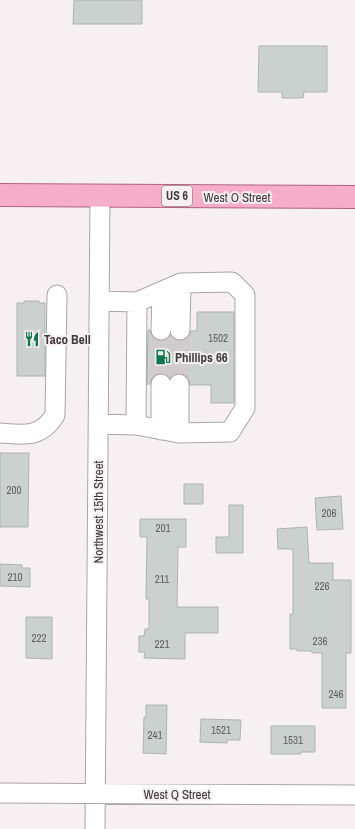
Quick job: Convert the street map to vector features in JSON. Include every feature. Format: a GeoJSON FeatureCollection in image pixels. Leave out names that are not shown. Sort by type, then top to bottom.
{"type":"FeatureCollection","features":[{"type":"Feature","properties":{"kind":"main road","name":"West O Street"},"geometry":{"type":"LineString","coordinates":[[0,195],[355,197]]}},
{"type":"Feature","properties":{"kind":"street","name":"Northwest 15th Street"},"geometry":{"type":"LineString","coordinates":[[95,829],[100,196]]}},
{"type":"Feature","properties":{"kind":"street"},"geometry":{"type":"LineString","coordinates":[[98,424],[136,425],[179,432],[230,432],[245,408],[245,295],[232,282],[181,283],[137,302],[99,301]]}},
{"type":"Feature","properties":{"kind":"street"},"geometry":{"type":"LineString","coordinates":[[180,330],[181,283]]}},
{"type":"Feature","properties":{"kind":"street"},"geometry":{"type":"LineString","coordinates":[[161,330],[162,292]]}},
{"type":"Feature","properties":{"kind":"street"},"geometry":{"type":"LineString","coordinates":[[0,433],[34,434],[43,430],[50,424],[55,415],[57,295]]}},
{"type":"Feature","properties":{"kind":"street"},"geometry":{"type":"LineString","coordinates":[[136,425],[137,302]]}},
{"type":"Feature","properties":{"kind":"street"},"geometry":{"type":"LineString","coordinates":[[161,430],[170,384],[179,432]]}},
{"type":"Feature","properties":{"kind":"street","name":"West Q Street"},"geometry":{"type":"LineString","coordinates":[[0,792],[355,796]]}},
{"type":"Feature","properties":{"kind":"building"},"geometry":{"type":"Polygon","coordinates":[[[74,0],[142,0],[142,24],[73,24],[74,0]]]}},
{"type":"Feature","properties":{"kind":"building"},"geometry":{"type":"Polygon","coordinates":[[[259,46],[327,46],[327,92],[304,92],[303,98],[282,98],[282,92],[258,92],[259,46]]]}},
{"type":"Feature","properties":{"kind":"building","name":"Taco Bell"},"geometry":{"type":"Polygon","coordinates":[[[24,301],[39,301],[39,303],[45,303],[45,376],[17,376],[17,303],[24,303],[24,301]]]}},
{"type":"Feature","properties":{"kind":"building"},"geometry":{"type":"Polygon","coordinates":[[[197,312],[234,312],[234,403],[211,403],[211,385],[190,385],[188,378],[184,374],[174,374],[170,378],[166,374],[156,374],[152,378],[150,384],[147,384],[148,330],[150,330],[151,335],[155,339],[160,341],[166,340],[170,335],[175,340],[185,340],[191,331],[197,331],[197,312]]]}},
{"type":"Feature","properties":{"kind":"building"},"geometry":{"type":"Polygon","coordinates":[[[0,453],[29,453],[28,527],[0,527],[0,453]]]}},
{"type":"Feature","properties":{"kind":"building"},"geometry":{"type":"Polygon","coordinates":[[[184,484],[203,484],[203,504],[184,504],[184,484]]]}},
{"type":"Feature","properties":{"kind":"building"},"geometry":{"type":"Polygon","coordinates":[[[341,496],[343,529],[317,530],[315,498],[341,496]]]}},
{"type":"Feature","properties":{"kind":"building"},"geometry":{"type":"Polygon","coordinates":[[[229,505],[243,505],[243,553],[216,553],[216,537],[229,537],[229,505]]]}},
{"type":"Feature","properties":{"kind":"building"},"geometry":{"type":"Polygon","coordinates":[[[140,519],[186,519],[186,547],[178,547],[177,607],[218,607],[218,633],[185,633],[185,659],[144,658],[145,652],[139,652],[139,636],[144,636],[145,629],[149,629],[149,599],[146,599],[147,537],[140,537],[140,519]]]}},
{"type":"Feature","properties":{"kind":"building"},"geometry":{"type":"Polygon","coordinates":[[[307,527],[309,563],[333,563],[333,580],[351,580],[351,653],[346,653],[346,708],[322,708],[322,653],[312,653],[312,651],[297,651],[297,649],[290,649],[290,614],[293,614],[293,549],[278,549],[277,529],[307,527]]]}},
{"type":"Feature","properties":{"kind":"building"},"geometry":{"type":"Polygon","coordinates":[[[0,564],[22,565],[22,568],[30,568],[30,587],[0,586],[0,564]]]}},
{"type":"Feature","properties":{"kind":"building"},"geometry":{"type":"Polygon","coordinates":[[[26,617],[52,617],[52,659],[26,658],[26,617]]]}},
{"type":"Feature","properties":{"kind":"building"},"geometry":{"type":"Polygon","coordinates":[[[146,705],[167,705],[166,754],[143,753],[144,717],[146,717],[146,705]]]}},
{"type":"Feature","properties":{"kind":"building"},"geometry":{"type":"Polygon","coordinates":[[[201,719],[241,720],[240,740],[227,740],[227,743],[200,742],[201,719]]]}},
{"type":"Feature","properties":{"kind":"building"},"geometry":{"type":"Polygon","coordinates":[[[271,726],[315,726],[315,752],[301,752],[301,754],[271,754],[271,726]]]}},
{"type":"Feature","properties":{"kind":"tunnel"},"geometry":{"type":"LineString","coordinates":[[161,330],[161,384]]}},
{"type":"Feature","properties":{"kind":"tunnel"},"geometry":{"type":"LineString","coordinates":[[179,384],[180,330]]}},
{"type":"Feature","properties":{"kind":"place","name":"Taco Bell"},"geometry":{"type":"Point","coordinates":[32,339]}},
{"type":"Feature","properties":{"kind":"place","name":"Phillips 66"},"geometry":{"type":"Point","coordinates":[163,357]}}]}
